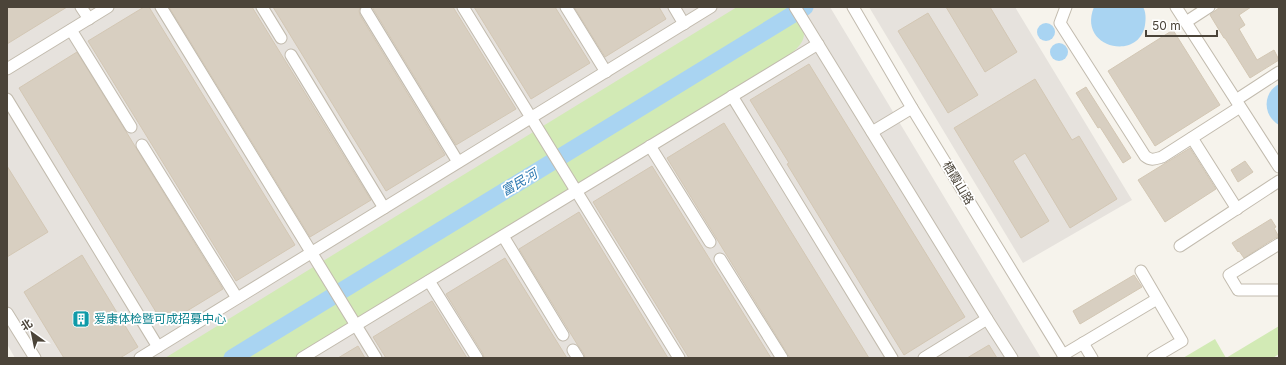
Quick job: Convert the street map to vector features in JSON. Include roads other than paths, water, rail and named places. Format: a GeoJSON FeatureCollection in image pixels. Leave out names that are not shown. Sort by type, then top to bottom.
{"type":"FeatureCollection","features":[{"type":"Feature","properties":{"kind":"street"},"geometry":{"type":"LineString","coordinates":[[81,7],[89,19]]}},
{"type":"Feature","properties":{"kind":"street"},"geometry":{"type":"LineString","coordinates":[[7,69],[108,7]]}},
{"type":"Feature","properties":{"kind":"street"},"geometry":{"type":"LineString","coordinates":[[162,7],[376,358]]}},
{"type":"Feature","properties":{"kind":"street"},"geometry":{"type":"LineString","coordinates":[[262,7],[281,38]]}},
{"type":"Feature","properties":{"kind":"street"},"geometry":{"type":"LineString","coordinates":[[463,7],[679,358]]}},
{"type":"Feature","properties":{"kind":"street"},"geometry":{"type":"LineString","coordinates":[[566,7],[606,72]]}},
{"type":"Feature","properties":{"kind":"street"},"geometry":{"type":"LineString","coordinates":[[674,7],[684,24]]}},
{"type":"Feature","properties":{"kind":"street"},"geometry":{"type":"LineString","coordinates":[[140,358],[711,7]]}},
{"type":"Feature","properties":{"kind":"street"},"geometry":{"type":"LineString","coordinates":[[795,7],[1012,358]]}},
{"type":"Feature","properties":{"kind":"street","name":"栖霞山路"},"geometry":{"type":"LineString","coordinates":[[853,7],[912,108],[1064,356]]}},
{"type":"Feature","properties":{"kind":"street"},"geometry":{"type":"LineString","coordinates":[[1066,7],[1060,23],[1149,159],[1155,160],[1162,157],[1192,138],[1279,72]]}},
{"type":"Feature","properties":{"kind":"street"},"geometry":{"type":"LineString","coordinates":[[1176,7],[1278,163]]}},
{"type":"Feature","properties":{"kind":"street"},"geometry":{"type":"LineString","coordinates":[[1186,22],[1209,7]]}},
{"type":"Feature","properties":{"kind":"street"},"geometry":{"type":"LineString","coordinates":[[366,12],[458,162]]}},
{"type":"Feature","properties":{"kind":"street"},"geometry":{"type":"LineString","coordinates":[[71,30],[131,127]]}},
{"type":"Feature","properties":{"kind":"street"},"geometry":{"type":"LineString","coordinates":[[302,358],[818,44]]}},
{"type":"Feature","properties":{"kind":"street"},"geometry":{"type":"LineString","coordinates":[[291,55],[384,208]]}},
{"type":"Feature","properties":{"kind":"street"},"geometry":{"type":"LineString","coordinates":[[732,96],[892,358]]}},
{"type":"Feature","properties":{"kind":"street"},"geometry":{"type":"LineString","coordinates":[[7,100],[158,347]]}},
{"type":"Feature","properties":{"kind":"street"},"geometry":{"type":"LineString","coordinates":[[872,132],[912,108]]}},
{"type":"Feature","properties":{"kind":"street"},"geometry":{"type":"LineString","coordinates":[[1192,138],[1237,209]]}},
{"type":"Feature","properties":{"kind":"street"},"geometry":{"type":"LineString","coordinates":[[142,145],[238,298]]}},
{"type":"Feature","properties":{"kind":"street"},"geometry":{"type":"LineString","coordinates":[[650,146],[710,242]]}},
{"type":"Feature","properties":{"kind":"street"},"geometry":{"type":"LineString","coordinates":[[1180,246],[1279,181]]}},
{"type":"Feature","properties":{"kind":"street"},"geometry":{"type":"LineString","coordinates":[[503,236],[564,335]]}},
{"type":"Feature","properties":{"kind":"street"},"geometry":{"type":"LineString","coordinates":[[1279,244],[1229,276],[1238,290],[1279,290]]}},
{"type":"Feature","properties":{"kind":"street"},"geometry":{"type":"LineString","coordinates":[[720,259],[782,358]]}},
{"type":"Feature","properties":{"kind":"street"},"geometry":{"type":"LineString","coordinates":[[1141,271],[1182,341],[1153,358]]}},
{"type":"Feature","properties":{"kind":"street"},"geometry":{"type":"LineString","coordinates":[[429,281],[477,358]]}},
{"type":"Feature","properties":{"kind":"street"},"geometry":{"type":"LineString","coordinates":[[1064,356],[1157,299]]}},
{"type":"Feature","properties":{"kind":"street"},"geometry":{"type":"LineString","coordinates":[[7,313],[35,358]]}},
{"type":"Feature","properties":{"kind":"street"},"geometry":{"type":"LineString","coordinates":[[924,358],[987,319]]}},
{"type":"Feature","properties":{"kind":"street"},"geometry":{"type":"LineString","coordinates":[[1083,343],[1092,358]]}},
{"type":"Feature","properties":{"kind":"water"},"geometry":{"type":"Polygon","coordinates":[[[1094,7],[1143,7],[1146,18],[1140,37],[1132,44],[1122,46],[1111,45],[1101,40],[1094,32],[1091,21],[1094,7]]]}},
{"type":"Feature","properties":{"kind":"water"},"geometry":{"type":"Polygon","coordinates":[[[1046,23],[1052,26],[1055,32],[1052,38],[1046,41],[1040,38],[1037,32],[1040,26],[1046,23]]]}},
{"type":"Feature","properties":{"kind":"water"},"geometry":{"type":"Polygon","coordinates":[[[1059,43],[1065,46],[1068,52],[1065,58],[1059,61],[1053,58],[1050,52],[1053,46],[1059,43]]]}},
{"type":"Feature","properties":{"kind":"water"},"geometry":{"type":"Polygon","coordinates":[[[1279,84],[1279,125],[1270,116],[1267,110],[1267,99],[1273,88],[1279,84]]]}},
{"type":"Feature","properties":{"kind":"waterway","name":"富民河"},"geometry":{"type":"LineString","coordinates":[[232,358],[805,7]]}},
{"type":"Feature","properties":{"kind":"place","name":"爱康体检暨可成招募中心"},"geometry":{"type":"Point","coordinates":[81,319]}}]}
